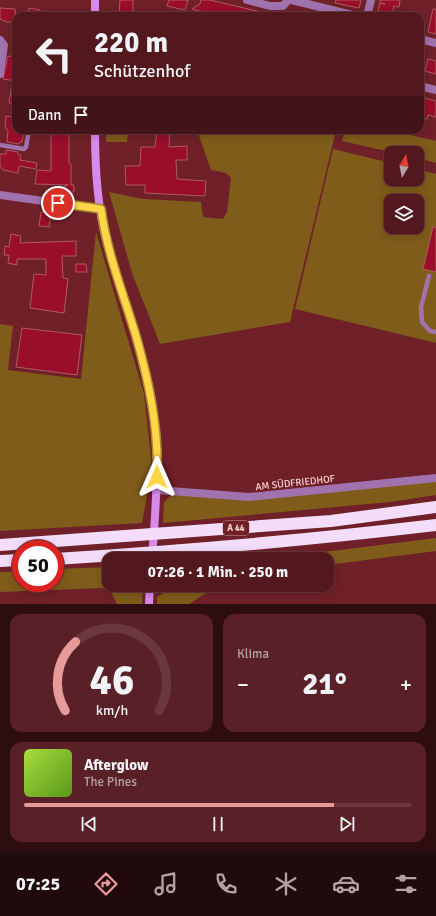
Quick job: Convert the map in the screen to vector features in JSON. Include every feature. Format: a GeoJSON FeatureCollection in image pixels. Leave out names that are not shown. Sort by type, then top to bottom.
{"type":"FeatureCollection","features":[{"type":"Feature","properties":{"kind":"highway","name":"A 44"},"geometry":{"type":"LineString","coordinates":[[0,545],[331,521],[436,507]]}},
{"type":"Feature","properties":{"kind":"highway","name":"A 44"},"geometry":{"type":"LineString","coordinates":[[64,558],[179,551],[336,537],[436,525]]}},
{"type":"Feature","properties":{"kind":"highway"},"geometry":{"type":"LineString","coordinates":[[0,561],[12,560]]}},
{"type":"Feature","properties":{"kind":"main road"},"geometry":{"type":"LineString","coordinates":[[95,0],[95,12]]}},
{"type":"Feature","properties":{"kind":"main road"},"geometry":{"type":"LineString","coordinates":[[95,134],[95,152],[105,237],[136,335],[151,395],[157,449],[152,552]]}},
{"type":"Feature","properties":{"kind":"main road"},"geometry":{"type":"LineString","coordinates":[[149,604],[150,592]]}},
{"type":"Feature","properties":{"kind":"street"},"geometry":{"type":"LineString","coordinates":[[247,0],[270,6],[283,6],[288,0]]}},
{"type":"Feature","properties":{"kind":"street"},"geometry":{"type":"LineString","coordinates":[[292,0],[340,12]]}},
{"type":"Feature","properties":{"kind":"street"},"geometry":{"type":"LineString","coordinates":[[368,12],[371,0]]}},
{"type":"Feature","properties":{"kind":"street"},"geometry":{"type":"LineString","coordinates":[[0,40],[4,45],[0,74]]}},
{"type":"Feature","properties":{"kind":"street"},"geometry":{"type":"LineString","coordinates":[[424,40],[436,43]]}},
{"type":"Feature","properties":{"kind":"street"},"geometry":{"type":"LineString","coordinates":[[424,87],[436,90]]}},
{"type":"Feature","properties":{"kind":"street"},"geometry":{"type":"LineString","coordinates":[[0,196],[101,209]]}},
{"type":"Feature","properties":{"kind":"street","name":"AM SÜDFRIEDHOF"},"geometry":{"type":"LineString","coordinates":[[156,490],[184,490],[249,497],[436,478]]}},
{"type":"Feature","properties":{"kind":"lane"},"geometry":{"type":"LineString","coordinates":[[0,145],[24,149],[26,147],[28,134]]}},
{"type":"Feature","properties":{"kind":"lane"},"geometry":{"type":"LineString","coordinates":[[429,276],[421,306],[422,322],[430,331],[436,332]]}},
{"type":"Feature","properties":{"kind":"shaded area"},"geometry":{"type":"Polygon","coordinates":[[[106,134],[128,134],[127,142],[106,142],[106,134]]]}},
{"type":"Feature","properties":{"kind":"shaded area"},"geometry":{"type":"Polygon","coordinates":[[[198,134],[335,134],[290,322],[160,344],[132,273],[109,192],[143,199],[201,202],[203,217],[223,219],[227,212],[231,178],[226,173],[211,170],[198,134]]]}},
{"type":"Feature","properties":{"kind":"shaded area"},"geometry":{"type":"Polygon","coordinates":[[[344,134],[405,134],[436,141],[436,163],[424,160],[424,146],[384,146],[384,151],[342,141],[344,134]]]}},
{"type":"Feature","properties":{"kind":"shaded area"},"geometry":{"type":"Polygon","coordinates":[[[333,149],[384,161],[384,186],[424,186],[424,171],[436,174],[436,343],[295,309],[333,149]]]}},
{"type":"Feature","properties":{"kind":"shaded area"},"geometry":{"type":"Polygon","coordinates":[[[96,232],[144,394],[152,467],[142,523],[0,531],[0,324],[13,326],[8,370],[81,379],[96,232]]]}},
{"type":"Feature","properties":{"kind":"shaded area"},"geometry":{"type":"Polygon","coordinates":[[[436,481],[436,495],[390,502],[163,523],[164,502],[172,494],[210,497],[436,481]]]}},
{"type":"Feature","properties":{"kind":"shaded area"},"geometry":{"type":"Polygon","coordinates":[[[436,538],[436,551],[334,564],[334,552],[319,552],[436,538]]]}},
{"type":"Feature","properties":{"kind":"shaded area"},"geometry":{"type":"Polygon","coordinates":[[[102,567],[102,588],[64,589],[64,569],[102,567]]]}},
{"type":"Feature","properties":{"kind":"shaded area"},"geometry":{"type":"Polygon","coordinates":[[[12,571],[12,592],[0,592],[0,572],[12,571]]]}},
{"type":"Feature","properties":{"kind":"shaded area"},"geometry":{"type":"Polygon","coordinates":[[[111,592],[143,592],[142,604],[117,604],[111,592]]]}},
{"type":"Feature","properties":{"kind":"shaded area"},"geometry":{"type":"Polygon","coordinates":[[[165,592],[208,592],[189,604],[157,604],[157,597],[165,592]]]}},
{"type":"Feature","properties":{"kind":"building"},"geometry":{"type":"Polygon","coordinates":[[[120,0],[133,0],[133,12],[119,12],[120,0]]]}},
{"type":"Feature","properties":{"kind":"building"},"geometry":{"type":"Polygon","coordinates":[[[169,0],[188,0],[185,10],[167,6],[169,0]]]}},
{"type":"Feature","properties":{"kind":"building"},"geometry":{"type":"Polygon","coordinates":[[[201,0],[210,0],[261,12],[203,12],[192,9],[200,4],[201,0]]]}},
{"type":"Feature","properties":{"kind":"building"},"geometry":{"type":"Polygon","coordinates":[[[336,0],[361,0],[359,8],[335,3],[336,0]]]}},
{"type":"Feature","properties":{"kind":"building"},"geometry":{"type":"Polygon","coordinates":[[[380,0],[400,0],[399,7],[394,6],[393,12],[378,12],[380,0]]]}},
{"type":"Feature","properties":{"kind":"building"},"geometry":{"type":"Polygon","coordinates":[[[0,8],[15,9],[15,12],[12,12],[12,22],[7,22],[0,19],[0,8]]]}},
{"type":"Feature","properties":{"kind":"building"},"geometry":{"type":"Polygon","coordinates":[[[29,8],[40,10],[40,12],[28,12],[29,8]]]}},
{"type":"Feature","properties":{"kind":"building"},"geometry":{"type":"Polygon","coordinates":[[[433,9],[436,9],[436,34],[428,32],[433,9]]]}},
{"type":"Feature","properties":{"kind":"building"},"geometry":{"type":"Polygon","coordinates":[[[8,56],[12,56],[12,80],[3,79],[8,56]]]}},
{"type":"Feature","properties":{"kind":"building"},"geometry":{"type":"Polygon","coordinates":[[[428,59],[436,61],[436,74],[425,71],[428,59]]]}},
{"type":"Feature","properties":{"kind":"building"},"geometry":{"type":"Polygon","coordinates":[[[12,83],[12,103],[9,103],[12,83]]]}},
{"type":"Feature","properties":{"kind":"building"},"geometry":{"type":"Polygon","coordinates":[[[424,98],[436,101],[436,117],[428,115],[427,119],[424,119],[424,98]]]}},
{"type":"Feature","properties":{"kind":"building"},"geometry":{"type":"Polygon","coordinates":[[[6,116],[12,117],[12,134],[23,134],[22,142],[19,144],[7,142],[8,130],[6,129],[6,116]]]}},
{"type":"Feature","properties":{"kind":"building"},"geometry":{"type":"Polygon","coordinates":[[[51,134],[69,134],[69,163],[71,164],[71,185],[74,185],[74,192],[66,192],[65,185],[68,185],[35,184],[37,170],[51,171],[51,134]]]}},
{"type":"Feature","properties":{"kind":"building"},"geometry":{"type":"Polygon","coordinates":[[[157,134],[170,134],[169,147],[187,146],[187,160],[176,160],[177,179],[206,181],[205,196],[145,193],[145,185],[126,185],[125,166],[140,166],[141,147],[155,147],[157,134]]]}},
{"type":"Feature","properties":{"kind":"building"},"geometry":{"type":"Polygon","coordinates":[[[6,150],[18,152],[18,155],[21,155],[20,160],[37,163],[36,169],[19,166],[18,173],[3,170],[0,166],[0,154],[6,154],[6,150]]]}},
{"type":"Feature","properties":{"kind":"building"},"geometry":{"type":"Polygon","coordinates":[[[41,212],[51,213],[49,227],[39,226],[41,212]]]}},
{"type":"Feature","properties":{"kind":"building"},"geometry":{"type":"Polygon","coordinates":[[[433,227],[436,227],[436,272],[423,269],[433,227]]]}},
{"type":"Feature","properties":{"kind":"building"},"geometry":{"type":"Polygon","coordinates":[[[11,234],[21,236],[20,243],[76,241],[76,256],[62,256],[63,278],[68,279],[64,313],[30,308],[34,274],[46,275],[46,259],[17,259],[17,265],[8,263],[9,255],[4,255],[5,246],[9,247],[11,234]]]}},
{"type":"Feature","properties":{"kind":"building"},"geometry":{"type":"Polygon","coordinates":[[[76,264],[86,264],[87,272],[76,272],[76,264]]]}},
{"type":"Feature","properties":{"kind":"building"},"geometry":{"type":"Polygon","coordinates":[[[22,328],[82,335],[77,375],[16,367],[22,328]]]}},
{"type":"Feature","properties":{"kind":"route"},"geometry":{"type":"LineString","coordinates":[[58,203],[101,209],[105,237],[113,267],[136,335],[151,395],[158,464],[157,477]]}}]}
